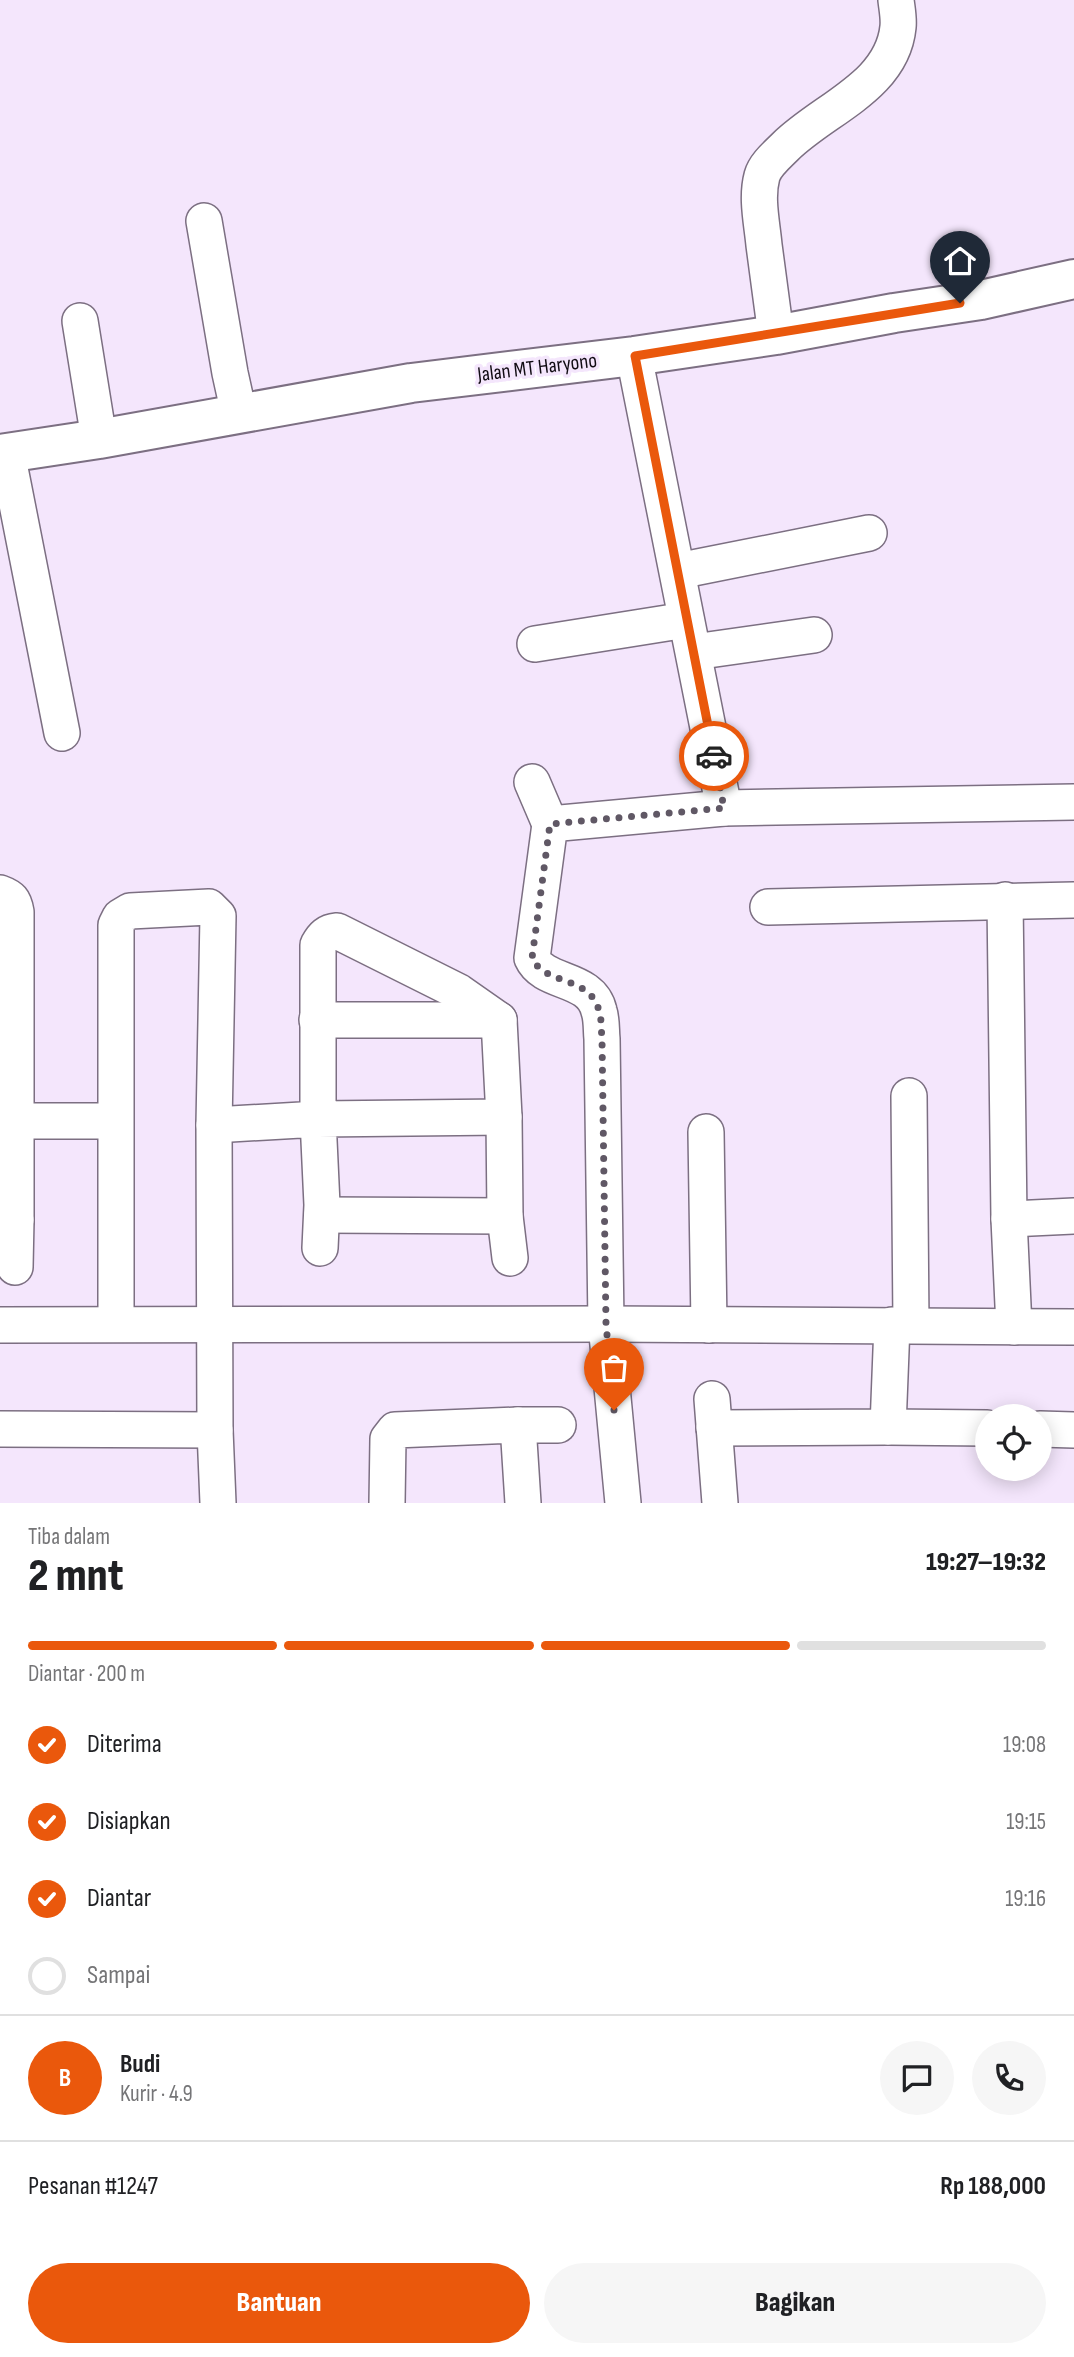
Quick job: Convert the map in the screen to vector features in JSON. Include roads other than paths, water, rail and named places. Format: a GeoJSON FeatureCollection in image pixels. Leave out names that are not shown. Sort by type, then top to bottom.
{"type":"FeatureCollection","features":[{"type":"Feature","properties":{"kind":"main road","name":"Jalan MT Haryono"},"geometry":{"type":"LineString","coordinates":[[3,453],[99,439],[411,383],[635,356],[776,335],[981,300],[1074,279]]}},
{"type":"Feature","properties":{"kind":"street"},"geometry":{"type":"LineString","coordinates":[[776,335],[760,213],[762,174],[792,140],[865,85],[881,69],[890,55],[897,33],[897,0]]}},
{"type":"Feature","properties":{"kind":"street"},"geometry":{"type":"LineString","coordinates":[[204,221],[239,414]]}},
{"type":"Feature","properties":{"kind":"street"},"geometry":{"type":"LineString","coordinates":[[80,321],[99,439]]}},
{"type":"Feature","properties":{"kind":"street"},"geometry":{"type":"LineString","coordinates":[[635,356],[724,808]]}},
{"type":"Feature","properties":{"kind":"street"},"geometry":{"type":"LineString","coordinates":[[3,453],[62,733]]}},
{"type":"Feature","properties":{"kind":"street"},"geometry":{"type":"LineString","coordinates":[[678,571],[869,533]]}},
{"type":"Feature","properties":{"kind":"street"},"geometry":{"type":"LineString","coordinates":[[535,644],[690,636],[814,635]]}},
{"type":"Feature","properties":{"kind":"street"},"geometry":{"type":"LineString","coordinates":[[533,782],[550,824],[532,958],[534,964],[544,971],[590,993],[599,1010],[602,1039],[606,1324],[623,1503]]}},
{"type":"Feature","properties":{"kind":"street"},"geometry":{"type":"LineString","coordinates":[[550,824],[724,808],[1074,802]]}},
{"type":"Feature","properties":{"kind":"street"},"geometry":{"type":"LineString","coordinates":[[0,893],[15,902],[16,912],[8,1121],[8,1220],[15,1267]]}},
{"type":"Feature","properties":{"kind":"street"},"geometry":{"type":"LineString","coordinates":[[1005,900],[1009,1219],[1014,1327]]}},
{"type":"Feature","properties":{"kind":"street"},"geometry":{"type":"LineString","coordinates":[[768,907],[1074,900]]}},
{"type":"Feature","properties":{"kind":"street"},"geometry":{"type":"LineString","coordinates":[[116,1324],[116,925],[120,917],[130,911],[209,907],[218,916],[215,1125],[215,1430],[218,1503]]}},
{"type":"Feature","properties":{"kind":"street"},"geometry":{"type":"LineString","coordinates":[[499,1020],[459,992],[337,931],[323,937],[318,945],[321,1231],[505,1216]]}},
{"type":"Feature","properties":{"kind":"street"},"geometry":{"type":"LineString","coordinates":[[317,1020],[499,1020]]}},
{"type":"Feature","properties":{"kind":"street"},"geometry":{"type":"LineString","coordinates":[[499,1020],[505,1216],[510,1258]]}},
{"type":"Feature","properties":{"kind":"street"},"geometry":{"type":"LineString","coordinates":[[888,1427],[901,1325],[909,1097]]}},
{"type":"Feature","properties":{"kind":"street"},"geometry":{"type":"LineString","coordinates":[[215,1125],[318,1119],[504,1117]]}},
{"type":"Feature","properties":{"kind":"street"},"geometry":{"type":"LineString","coordinates":[[8,1121],[114,1121]]}},
{"type":"Feature","properties":{"kind":"street"},"geometry":{"type":"LineString","coordinates":[[705,1132],[709,1325]]}},
{"type":"Feature","properties":{"kind":"street"},"geometry":{"type":"LineString","coordinates":[[1009,1219],[1074,1216]]}},
{"type":"Feature","properties":{"kind":"street"},"geometry":{"type":"LineString","coordinates":[[0,1325],[606,1324],[1074,1327]]}},
{"type":"Feature","properties":{"kind":"street"},"geometry":{"type":"LineString","coordinates":[[720,1503],[713,1413],[888,1427],[975,1428]]}},
{"type":"Feature","properties":{"kind":"street"},"geometry":{"type":"LineString","coordinates":[[518,1425],[523,1503]]}},
{"type":"Feature","properties":{"kind":"street"},"geometry":{"type":"LineString","coordinates":[[387,1503],[388,1439],[395,1430],[558,1425]]}},
{"type":"Feature","properties":{"kind":"street"},"geometry":{"type":"LineString","coordinates":[[0,1429],[215,1430]]}},
{"type":"Feature","properties":{"kind":"street"},"geometry":{"type":"LineString","coordinates":[[1052,1429],[1074,1430]]}}]}
